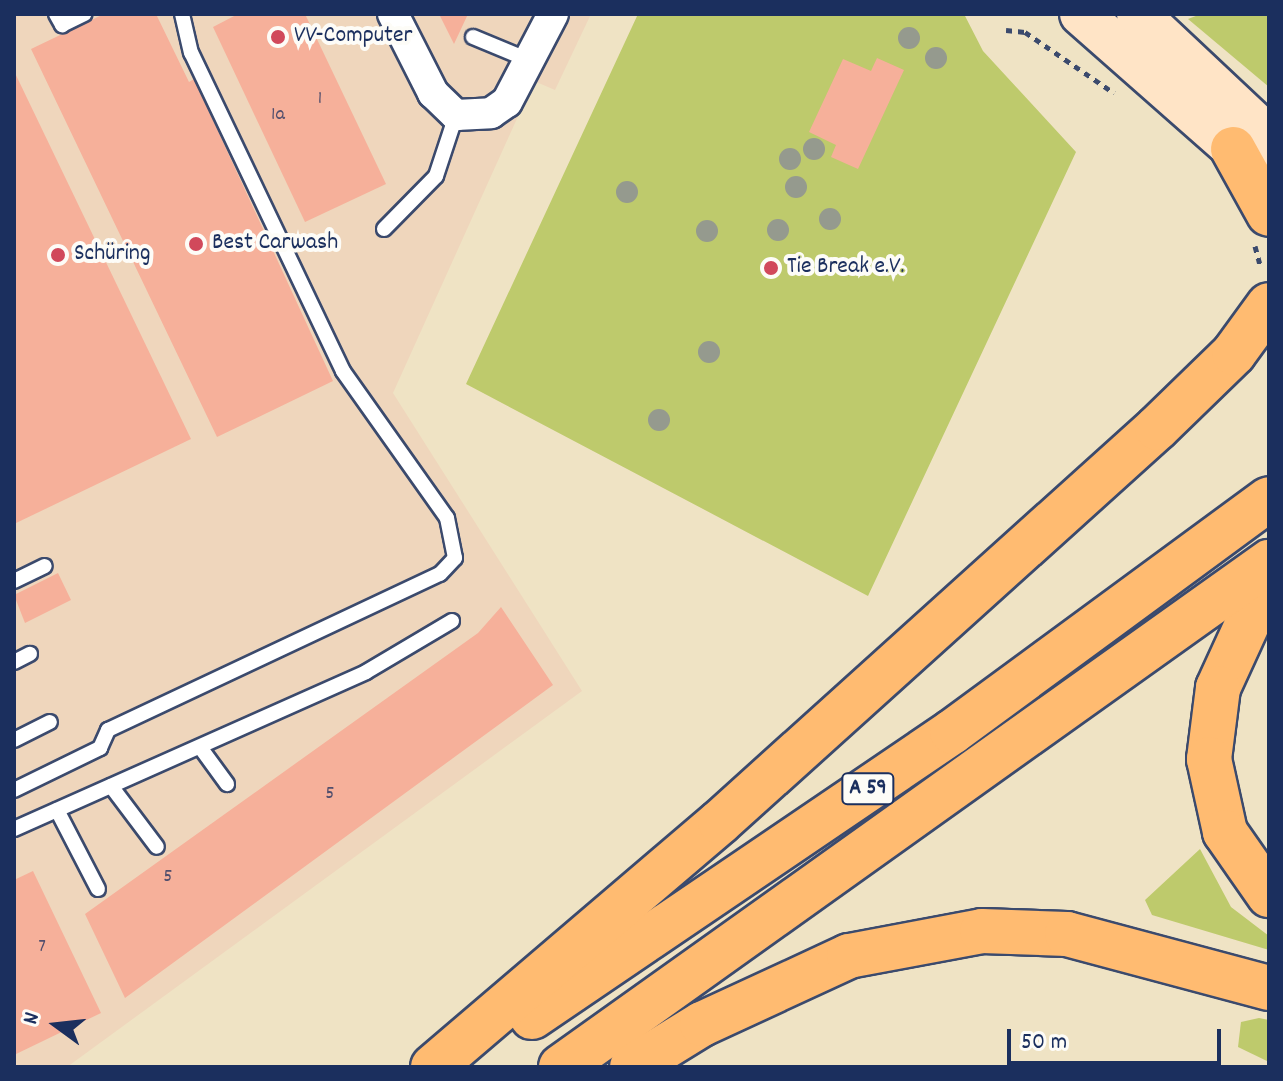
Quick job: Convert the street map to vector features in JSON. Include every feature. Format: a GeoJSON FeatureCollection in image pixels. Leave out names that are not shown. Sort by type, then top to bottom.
{"type":"FeatureCollection","features":[{"type":"Feature","properties":{"kind":"highway"},"geometry":{"type":"LineString","coordinates":[[1251,143],[1262,227]]}},
{"type":"Feature","properties":{"kind":"highway"},"geometry":{"type":"LineString","coordinates":[[433,1067],[720,822],[1157,428],[1234,353],[1269,305]]}},
{"type":"Feature","properties":{"kind":"highway"},"geometry":{"type":"LineString","coordinates":[[1157,428],[1269,337]]}},
{"type":"Feature","properties":{"kind":"highway","name":"A 59"},"geometry":{"type":"LineString","coordinates":[[458,1067],[952,732],[1269,499]]}},
{"type":"Feature","properties":{"kind":"highway","name":"A 59"},"geometry":{"type":"LineString","coordinates":[[561,1067],[1269,562]]}},
{"type":"Feature","properties":{"kind":"highway"},"geometry":{"type":"LineString","coordinates":[[1269,600],[1250,618],[1218,688],[1209,759],[1225,832],[1269,895]]}},
{"type":"Feature","properties":{"kind":"highway"},"geometry":{"type":"LineString","coordinates":[[632,1067],[702,1024],[849,956],[982,931],[1067,934],[1269,988]]}},
{"type":"Feature","properties":{"kind":"main road"},"geometry":{"type":"LineString","coordinates":[[1081,14],[1251,143]]}},
{"type":"Feature","properties":{"kind":"main road"},"geometry":{"type":"LineString","coordinates":[[1138,14],[1251,143],[1269,180]]}},
{"type":"Feature","properties":{"kind":"street"},"geometry":{"type":"LineString","coordinates":[[393,14],[433,93],[456,115],[498,109],[516,93],[553,14]]}},
{"type":"Feature","properties":{"kind":"lane"},"geometry":{"type":"LineString","coordinates":[[56,14],[62,25],[85,14]]}},
{"type":"Feature","properties":{"kind":"lane"},"geometry":{"type":"LineString","coordinates":[[14,790],[100,748],[108,730],[440,574],[455,558],[447,518],[343,371],[191,53],[182,14]]}},
{"type":"Feature","properties":{"kind":"lane"},"geometry":{"type":"LineString","coordinates":[[473,37],[531,61]]}},
{"type":"Feature","properties":{"kind":"lane"},"geometry":{"type":"LineString","coordinates":[[384,229],[436,176],[456,115]]}},
{"type":"Feature","properties":{"kind":"lane"},"geometry":{"type":"LineString","coordinates":[[14,581],[45,566]]}},
{"type":"Feature","properties":{"kind":"lane"},"geometry":{"type":"LineString","coordinates":[[14,829],[366,672],[452,621]]}},
{"type":"Feature","properties":{"kind":"lane"},"geometry":{"type":"LineString","coordinates":[[14,662],[30,654]]}},
{"type":"Feature","properties":{"kind":"lane"},"geometry":{"type":"LineString","coordinates":[[14,740],[50,722]]}},
{"type":"Feature","properties":{"kind":"lane"},"geometry":{"type":"LineString","coordinates":[[200,747],[227,784]]}},
{"type":"Feature","properties":{"kind":"lane"},"geometry":{"type":"LineString","coordinates":[[111,786],[157,847]]}},
{"type":"Feature","properties":{"kind":"lane"},"geometry":{"type":"LineString","coordinates":[[57,810],[98,889]]}},
{"type":"Feature","properties":{"kind":"path"},"geometry":{"type":"LineString","coordinates":[[1006,30],[1025,32],[1119,96]]}},
{"type":"Feature","properties":{"kind":"path"},"geometry":{"type":"LineString","coordinates":[[1262,227],[1257,268],[1269,269]]}},
{"type":"Feature","properties":{"kind":"shaded area"},"geometry":{"type":"Polygon","coordinates":[[[14,14],[591,14],[555,90],[534,81],[393,393],[582,691],[67,1067],[14,1067],[14,14]]]}},
{"type":"Feature","properties":{"kind":"green space","name":"Tie Break e.V."},"geometry":{"type":"Polygon","coordinates":[[[638,14],[964,14],[983,51],[1076,152],[868,596],[466,384],[638,14]]]}},
{"type":"Feature","properties":{"kind":"green space"},"geometry":{"type":"Polygon","coordinates":[[[1201,14],[1269,14],[1269,87],[1188,19],[1201,14]]]}},
{"type":"Feature","properties":{"kind":"green space"},"geometry":{"type":"Polygon","coordinates":[[[1200,849],[1231,907],[1269,936],[1269,950],[1152,915],[1145,900],[1200,849]]]}},
{"type":"Feature","properties":{"kind":"green space"},"geometry":{"type":"Polygon","coordinates":[[[1259,1018],[1269,1020],[1269,1062],[1238,1047],[1241,1022],[1259,1018]]]}},
{"type":"Feature","properties":{"kind":"building","name":"Best Carwash"},"geometry":{"type":"Polygon","coordinates":[[[104,14],[156,14],[189,82],[194,79],[333,381],[217,437],[31,49],[104,14]]]}},
{"type":"Feature","properties":{"kind":"building"},"geometry":{"type":"Polygon","coordinates":[[[238,14],[305,14],[386,184],[305,222],[213,27],[238,14]]]}},
{"type":"Feature","properties":{"kind":"building"},"geometry":{"type":"Polygon","coordinates":[[[439,14],[468,14],[454,44],[439,14]]]}},
{"type":"Feature","properties":{"kind":"building"},"geometry":{"type":"Polygon","coordinates":[[[877,58],[904,70],[858,169],[831,157],[836,145],[809,132],[843,59],[871,71],[877,58]]]}},
{"type":"Feature","properties":{"kind":"building","name":"Schüring"},"geometry":{"type":"Polygon","coordinates":[[[14,71],[191,439],[14,524],[14,71]]]}},
{"type":"Feature","properties":{"kind":"building"},"geometry":{"type":"Polygon","coordinates":[[[58,573],[71,600],[25,623],[14,595],[58,573]]]}},
{"type":"Feature","properties":{"kind":"building"},"geometry":{"type":"Polygon","coordinates":[[[501,607],[553,685],[125,998],[85,914],[478,633],[501,607]]]}},
{"type":"Feature","properties":{"kind":"building"},"geometry":{"type":"Polygon","coordinates":[[[33,871],[101,1013],[14,1055],[14,880],[33,871]]]}},
{"type":"Feature","properties":{"kind":"place","name":"VV-Computer"},"geometry":{"type":"Point","coordinates":[278,37]}},
{"type":"Feature","properties":{"kind":"place","name":"Best Carwash"},"geometry":{"type":"Point","coordinates":[196,244]}},
{"type":"Feature","properties":{"kind":"place","name":"Schüring"},"geometry":{"type":"Point","coordinates":[58,255]}},
{"type":"Feature","properties":{"kind":"place","name":"Tie Break e.V."},"geometry":{"type":"Point","coordinates":[771,268]}}]}
